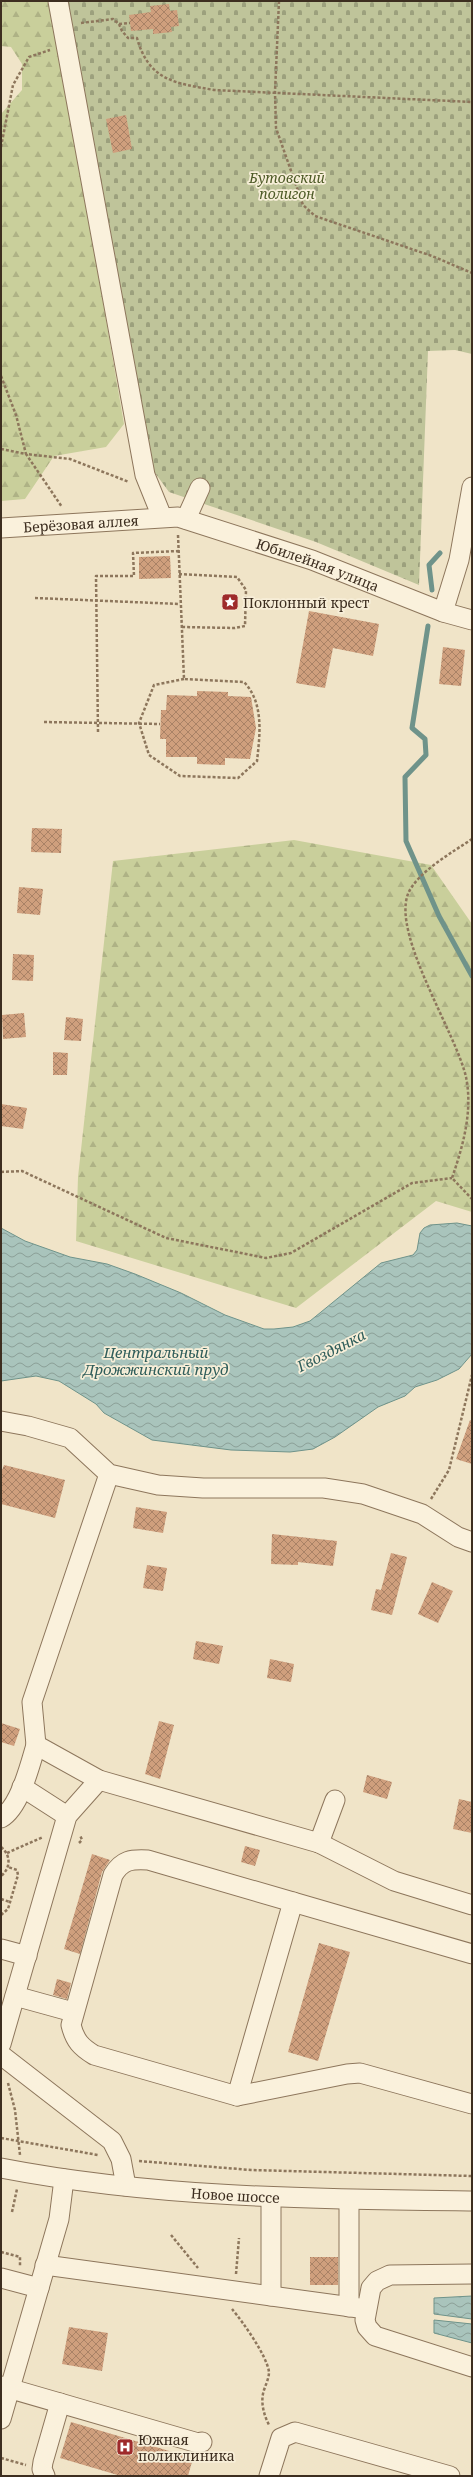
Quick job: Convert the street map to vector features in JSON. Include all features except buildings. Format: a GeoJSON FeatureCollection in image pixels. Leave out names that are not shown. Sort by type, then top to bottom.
{"type":"FeatureCollection","features":[{"type":"Feature","properties":{"kind":"street"},"geometry":{"type":"LineString","coordinates":[[58,1],[143,467],[151,491],[175,517],[200,488]]}},
{"type":"Feature","properties":{"kind":"street"},"geometry":{"type":"LineString","coordinates":[[443,612],[459,560],[472,487]]}},
{"type":"Feature","properties":{"kind":"street","name":"Берёзовая аллея"},"geometry":{"type":"LineString","coordinates":[[1,528],[175,517]]}},
{"type":"Feature","properties":{"kind":"street","name":"Юбилейная улица"},"geometry":{"type":"LineString","coordinates":[[175,517],[312,560],[443,612],[472,620]]}},
{"type":"Feature","properties":{"kind":"street"},"geometry":{"type":"LineString","coordinates":[[1,1421],[28,1426],[70,1438],[109,1474],[158,1485],[203,1488],[324,1488],[362,1494],[422,1514],[458,1537],[472,1542]]}},
{"type":"Feature","properties":{"kind":"street"},"geometry":{"type":"LineString","coordinates":[[1,1818],[7,1815],[22,1787],[36,1745],[32,1702],[109,1474]]}},
{"type":"Feature","properties":{"kind":"street"},"geometry":{"type":"LineString","coordinates":[[36,1745],[99,1780],[319,1843],[394,1882],[472,1905]]}},
{"type":"Feature","properties":{"kind":"street"},"geometry":{"type":"LineString","coordinates":[[1,2044],[66,1822],[99,1780]]}},
{"type":"Feature","properties":{"kind":"street"},"geometry":{"type":"LineString","coordinates":[[22,1787],[66,1822]]}},
{"type":"Feature","properties":{"kind":"street"},"geometry":{"type":"LineString","coordinates":[[319,1843],[335,1800]]}},
{"type":"Feature","properties":{"kind":"street"},"geometry":{"type":"LineString","coordinates":[[472,1954],[148,1860],[131,1859],[123,1862],[113,1875],[73,2012],[71,2025],[74,2036],[79,2045],[94,2055],[237,2096],[348,2074],[360,2073],[472,2104]]}},
{"type":"Feature","properties":{"kind":"street"},"geometry":{"type":"LineString","coordinates":[[237,2096],[293,1902]]}},
{"type":"Feature","properties":{"kind":"street"},"geometry":{"type":"LineString","coordinates":[[1,1949],[27,1956]]}},
{"type":"Feature","properties":{"kind":"street"},"geometry":{"type":"LineString","coordinates":[[15,1996],[73,2012]]}},
{"type":"Feature","properties":{"kind":"street"},"geometry":{"type":"LineString","coordinates":[[1,2055],[112,2141],[121,2159],[126,2186]]}},
{"type":"Feature","properties":{"kind":"street","name":"Новое шоссе"},"geometry":{"type":"LineString","coordinates":[[1,2168],[64,2179],[126,2186],[271,2197],[350,2200],[472,2201]]}},
{"type":"Feature","properties":{"kind":"street"},"geometry":{"type":"LineString","coordinates":[[1,2419],[5,2388],[39,2288],[59,2219],[64,2179]]}},
{"type":"Feature","properties":{"kind":"street"},"geometry":{"type":"LineString","coordinates":[[271,2197],[271,2296]]}},
{"type":"Feature","properties":{"kind":"street"},"geometry":{"type":"LineString","coordinates":[[350,2200],[358,2308],[367,2327],[375,2336],[472,2367]]}},
{"type":"Feature","properties":{"kind":"street"},"geometry":{"type":"LineString","coordinates":[[45,2265],[358,2308]]}},
{"type":"Feature","properties":{"kind":"street"},"geometry":{"type":"LineString","coordinates":[[358,2308],[371,2288],[384,2277],[472,2274]]}},
{"type":"Feature","properties":{"kind":"street"},"geometry":{"type":"LineString","coordinates":[[1,2278],[39,2288]]}},
{"type":"Feature","properties":{"kind":"street"},"geometry":{"type":"LineString","coordinates":[[5,2388],[198,2443],[202,2442]]}},
{"type":"Feature","properties":{"kind":"street"},"geometry":{"type":"LineString","coordinates":[[44,2473],[60,2403]]}},
{"type":"Feature","properties":{"kind":"street"},"geometry":{"type":"LineString","coordinates":[[269,2476],[278,2444],[286,2434],[295,2432],[450,2476]]}},
{"type":"Feature","properties":{"kind":"path"},"geometry":{"type":"LineString","coordinates":[[279,1],[275,92],[276,128],[303,205],[315,216],[432,256],[472,273]]}},
{"type":"Feature","properties":{"kind":"path"},"geometry":{"type":"LineString","coordinates":[[62,25],[113,19],[120,24],[122,31],[128,38],[137,38],[142,55],[154,71],[175,83],[214,90],[472,102]]}},
{"type":"Feature","properties":{"kind":"path"},"geometry":{"type":"LineString","coordinates":[[120,24],[130,23]]}},
{"type":"Feature","properties":{"kind":"path"},"geometry":{"type":"LineString","coordinates":[[1,147],[13,85],[29,57],[66,44]]}},
{"type":"Feature","properties":{"kind":"path"},"geometry":{"type":"LineString","coordinates":[[1,376],[16,414],[26,454],[74,524]]}},
{"type":"Feature","properties":{"kind":"path"},"geometry":{"type":"LineString","coordinates":[[1,448],[26,454],[70,459],[151,491]]}},
{"type":"Feature","properties":{"kind":"path"},"geometry":{"type":"LineString","coordinates":[[175,517],[179,552],[184,679]]}},
{"type":"Feature","properties":{"kind":"path"},"geometry":{"type":"LineString","coordinates":[[98,732],[96,576],[134,576],[133,553],[179,552]]}},
{"type":"Feature","properties":{"kind":"path"},"geometry":{"type":"LineString","coordinates":[[134,568],[139,568]]}},
{"type":"Feature","properties":{"kind":"path"},"geometry":{"type":"LineString","coordinates":[[179,574],[237,577],[246,590],[245,626],[236,628],[181,627]]}},
{"type":"Feature","properties":{"kind":"path"},"geometry":{"type":"LineString","coordinates":[[35,598],[180,604]]}},
{"type":"Feature","properties":{"kind":"path"},"geometry":{"type":"LineString","coordinates":[[184,679],[244,682],[253,691],[261,726],[257,761],[238,778],[180,776],[149,755],[139,723],[154,685],[184,679]]}},
{"type":"Feature","properties":{"kind":"path"},"geometry":{"type":"LineString","coordinates":[[44,722],[98,721],[160,724]]}},
{"type":"Feature","properties":{"kind":"path"},"geometry":{"type":"LineString","coordinates":[[452,1178],[463,1146],[469,1114],[466,1077],[408,935],[405,909],[408,894],[417,880],[472,839]]}},
{"type":"Feature","properties":{"kind":"path"},"geometry":{"type":"LineString","coordinates":[[1,1172],[22,1172],[166,1238],[266,1258],[291,1252],[412,1183],[452,1178]]}},
{"type":"Feature","properties":{"kind":"path"},"geometry":{"type":"LineString","coordinates":[[452,1178],[472,1199]]}},
{"type":"Feature","properties":{"kind":"path"},"geometry":{"type":"LineString","coordinates":[[422,1514],[449,1470],[472,1375]]}},
{"type":"Feature","properties":{"kind":"path"},"geometry":{"type":"LineString","coordinates":[[7,1853],[66,1822]]}},
{"type":"Feature","properties":{"kind":"path"},"geometry":{"type":"LineString","coordinates":[[1,1847],[7,1853],[8,1867],[1,1876]]}},
{"type":"Feature","properties":{"kind":"path"},"geometry":{"type":"LineString","coordinates":[[1,1915],[8,1909],[18,1875],[16,1869],[8,1867]]}},
{"type":"Feature","properties":{"kind":"path"},"geometry":{"type":"LineString","coordinates":[[1,1899],[10,1902]]}},
{"type":"Feature","properties":{"kind":"path"},"geometry":{"type":"LineString","coordinates":[[7,2081],[20,2143]]}},
{"type":"Feature","properties":{"kind":"path"},"geometry":{"type":"LineString","coordinates":[[1,2138],[20,2143],[121,2159],[251,2170],[472,2176]]}},
{"type":"Feature","properties":{"kind":"path"},"geometry":{"type":"LineString","coordinates":[[170,2235],[239,2318],[267,2366],[268,2377],[263,2392],[262,2405],[266,2419],[278,2444]]}},
{"type":"Feature","properties":{"kind":"path"},"geometry":{"type":"LineString","coordinates":[[1,2458],[44,2473]]}},
{"type":"Feature","properties":{"kind":"green space"},"geometry":{"type":"Polygon","coordinates":[[[1,1],[51,1],[124,424],[106,447],[54,456],[25,499],[1,501],[1,114],[22,90],[22,64],[11,47],[1,46],[1,1]]]}},
{"type":"Feature","properties":{"kind":"green space","name":"Бутовский полигон"},"geometry":{"type":"Polygon","coordinates":[[[67,1],[472,1],[472,354],[455,350],[428,351],[419,585],[316,542],[169,492],[150,466],[67,1]]]}},
{"type":"Feature","properties":{"kind":"green space"},"geometry":{"type":"Polygon","coordinates":[[[294,840],[431,865],[472,924],[472,1212],[436,1201],[296,1308],[76,1241],[78,1177],[113,861],[294,840]]]}},
{"type":"Feature","properties":{"kind":"water","name":"Центральный Дрожжинский пруд"},"geometry":{"type":"Polygon","coordinates":[[[457,1223],[472,1226],[472,1354],[459,1369],[437,1380],[415,1387],[405,1396],[378,1407],[335,1437],[313,1449],[290,1452],[231,1450],[152,1440],[104,1413],[96,1404],[59,1381],[36,1376],[1,1381],[1,1228],[25,1241],[70,1257],[107,1264],[135,1274],[181,1293],[225,1315],[264,1329],[274,1329],[293,1327],[310,1321],[381,1263],[413,1255],[417,1250],[420,1233],[424,1228],[430,1225],[457,1223]]]}},
{"type":"Feature","properties":{"kind":"water"},"geometry":{"type":"Polygon","coordinates":[[[472,2296],[472,2319],[434,2314],[434,2298],[472,2296]]]}},
{"type":"Feature","properties":{"kind":"water"},"geometry":{"type":"Polygon","coordinates":[[[434,2320],[472,2324],[472,2343],[434,2333],[434,2320]]]}},
{"type":"Feature","properties":{"kind":"waterway"},"geometry":{"type":"LineString","coordinates":[[432,590],[429,565],[440,553]]}},
{"type":"Feature","properties":{"kind":"waterway"},"geometry":{"type":"LineString","coordinates":[[428,626],[412,728],[425,739],[426,755],[405,777],[406,841],[439,916],[472,976]]}},
{"type":"Feature","properties":{"kind":"place","name":"Поклонный крест"},"geometry":{"type":"Point","coordinates":[230,602]}},
{"type":"Feature","properties":{"kind":"place","name":"Южная поликлиника"},"geometry":{"type":"Point","coordinates":[125,2447]}},
{"type":"Feature","properties":{"kind":"water label","name":"Гвоздянка"},"geometry":{"type":"Point","coordinates":[331,1350]}}]}
